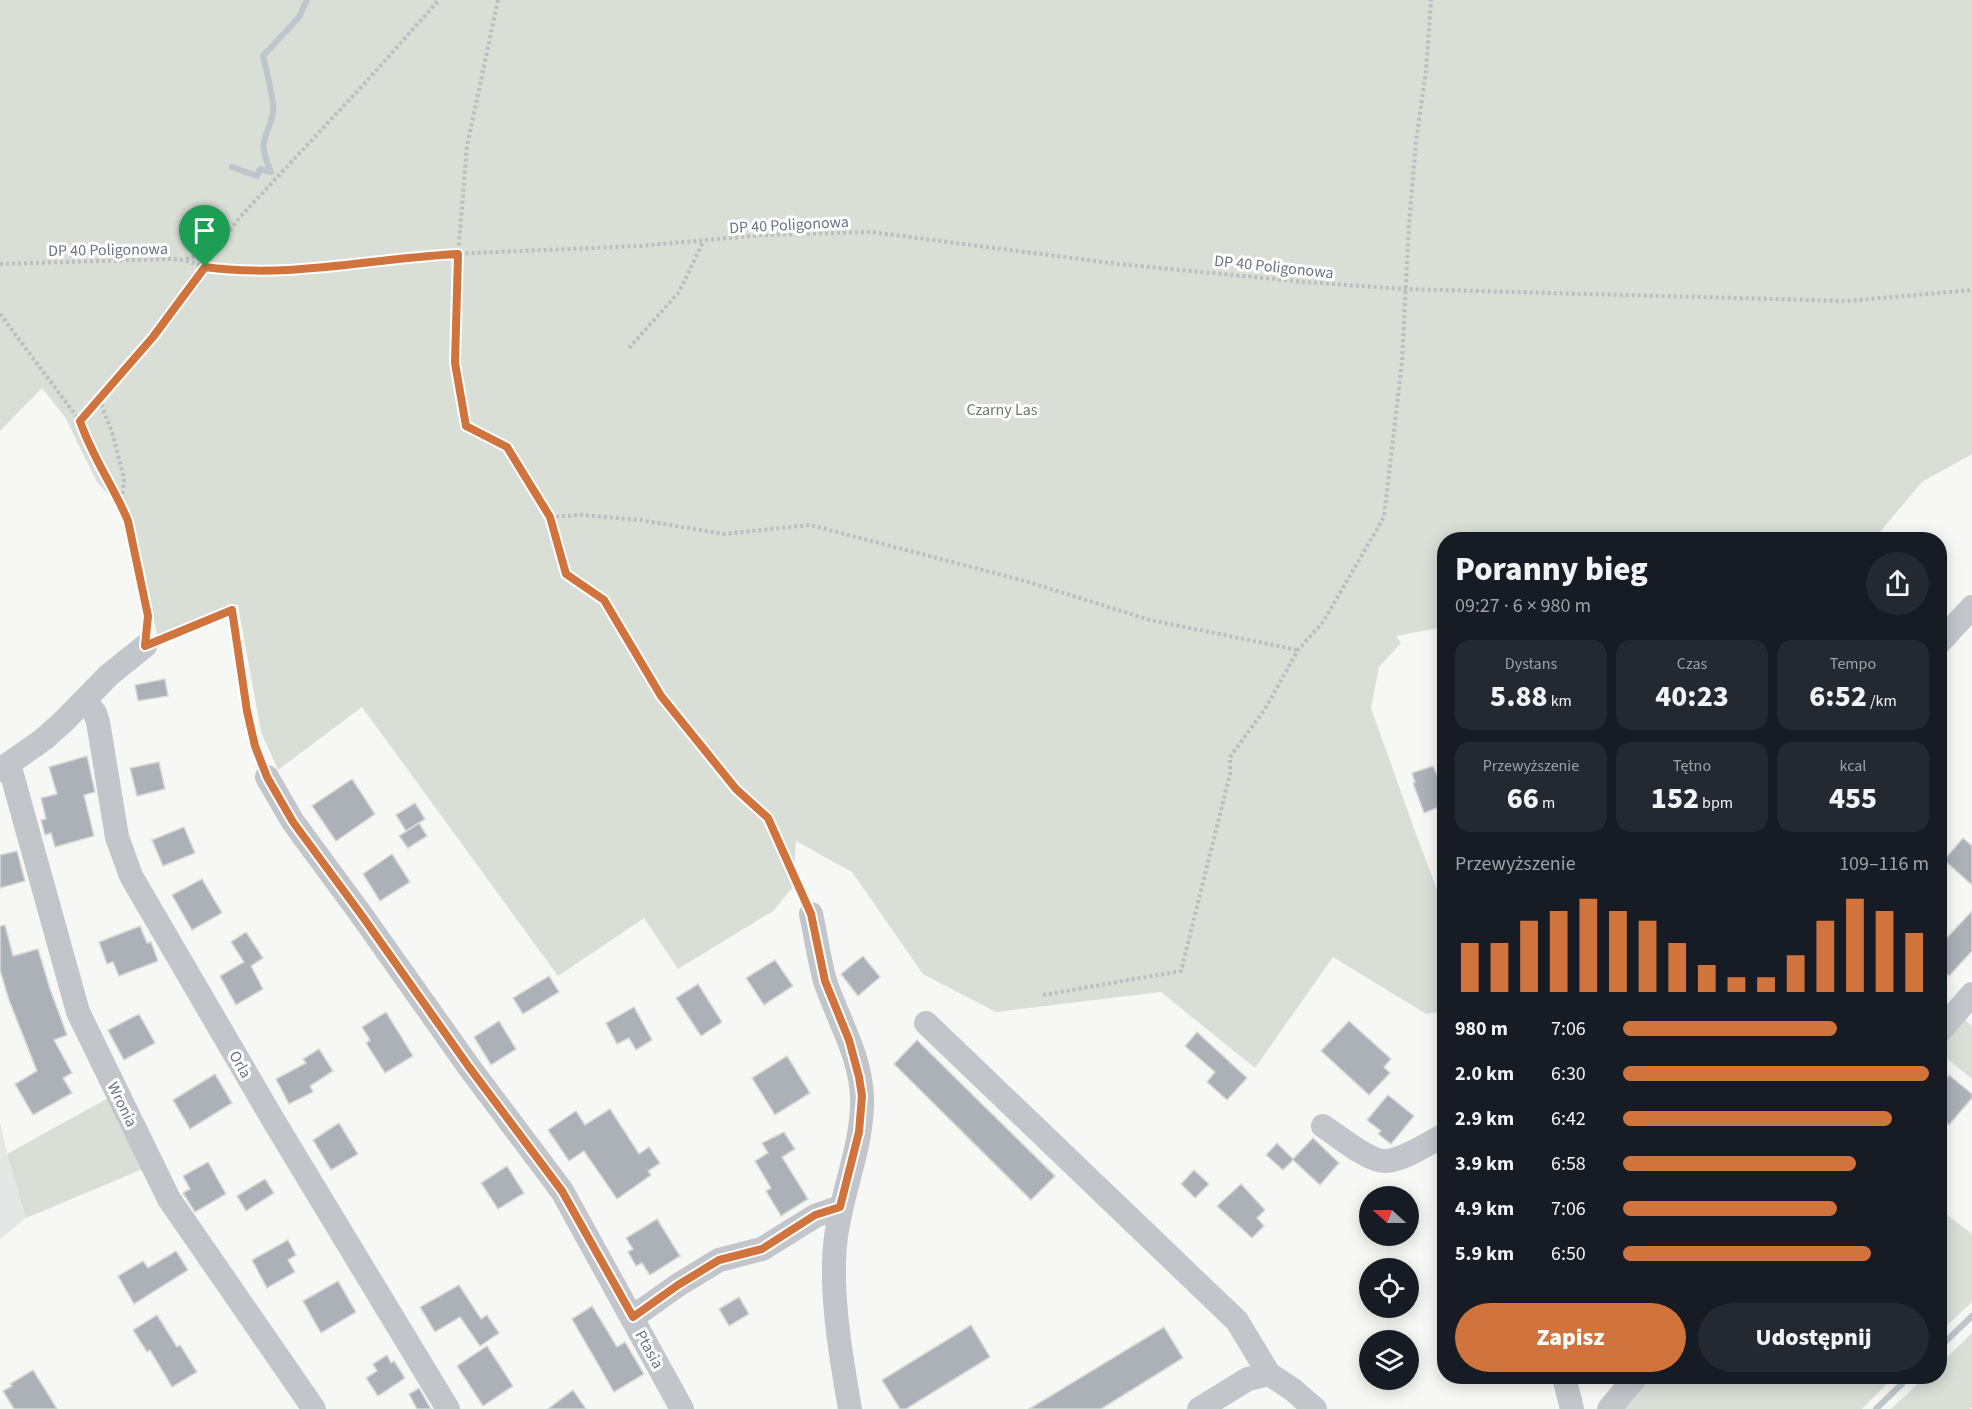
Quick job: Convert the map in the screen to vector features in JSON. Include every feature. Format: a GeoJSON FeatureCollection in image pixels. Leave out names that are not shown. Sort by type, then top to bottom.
{"type":"FeatureCollection","features":[{"type":"Feature","properties":{"kind":"street"},"geometry":{"type":"LineString","coordinates":[[1947,634],[1972,607]]}},
{"type":"Feature","properties":{"kind":"street"},"geometry":{"type":"LineString","coordinates":[[4,767],[44,739],[109,675],[145,646]]}},
{"type":"Feature","properties":{"kind":"street","name":"Orla"},"geometry":{"type":"LineString","coordinates":[[85,700],[95,713],[98,722],[117,837],[131,876],[275,1123],[448,1409]]}},
{"type":"Feature","properties":{"kind":"street","name":"Wronia"},"geometry":{"type":"LineString","coordinates":[[4,767],[78,1012],[169,1199],[314,1409]]}},
{"type":"Feature","properties":{"kind":"street","name":"Ptasia"},"geometry":{"type":"LineString","coordinates":[[267,777],[293,822],[469,1067],[562,1191],[682,1409]]}},
{"type":"Feature","properties":{"kind":"street"},"geometry":{"type":"LineString","coordinates":[[811,914],[825,981],[855,1059],[862,1096],[862,1113],[856,1151],[840,1207],[834,1274],[842,1360],[850,1409]]}},
{"type":"Feature","properties":{"kind":"street"},"geometry":{"type":"LineString","coordinates":[[1947,1023],[1972,994]]}},
{"type":"Feature","properties":{"kind":"street"},"geometry":{"type":"LineString","coordinates":[[926,1023],[1237,1321],[1269,1374],[1292,1389],[1315,1409]]}},
{"type":"Feature","properties":{"kind":"street"},"geometry":{"type":"LineString","coordinates":[[1323,1126],[1371,1157],[1384,1161],[1398,1159],[1437,1139]]}},
{"type":"Feature","properties":{"kind":"street"},"geometry":{"type":"LineString","coordinates":[[633,1317],[678,1285],[719,1260],[762,1249],[815,1215],[840,1207]]}},
{"type":"Feature","properties":{"kind":"street"},"geometry":{"type":"LineString","coordinates":[[1199,1409],[1248,1379],[1269,1374]]}},
{"type":"Feature","properties":{"kind":"street"},"geometry":{"type":"LineString","coordinates":[[1566,1384],[1572,1409]]}},
{"type":"Feature","properties":{"kind":"street"},"geometry":{"type":"LineString","coordinates":[[1609,1409],[1630,1384]]}},
{"type":"Feature","properties":{"kind":"path"},"geometry":{"type":"LineString","coordinates":[[80,421],[153,337],[240,217],[358,91],[439,0]]}},
{"type":"Feature","properties":{"kind":"path"},"geometry":{"type":"LineString","coordinates":[[498,0],[467,146],[458,254],[455,363],[466,426],[507,447],[550,517],[566,574],[604,600],[661,696],[736,789],[768,818],[811,914]]}},
{"type":"Feature","properties":{"kind":"path"},"geometry":{"type":"LineString","coordinates":[[1043,995],[1180,971],[1230,774],[1230,757],[1265,709],[1298,650],[1323,622],[1384,517],[1402,362],[1404,289],[1431,0]]}},
{"type":"Feature","properties":{"kind":"path","name":"DP 40 Poligonowa"},"geometry":{"type":"LineString","coordinates":[[0,264],[118,259],[184,260],[205,267],[247,271],[304,270],[426,255],[704,242],[763,235],[872,232],[1118,264],[1404,289],[1847,301],[1972,290]]}},
{"type":"Feature","properties":{"kind":"path"},"geometry":{"type":"LineString","coordinates":[[629,348],[679,292],[704,242]]}},
{"type":"Feature","properties":{"kind":"path"},"geometry":{"type":"LineString","coordinates":[[184,260],[217,250]]}},
{"type":"Feature","properties":{"kind":"path"},"geometry":{"type":"LineString","coordinates":[[0,314],[80,421],[88,443],[122,507],[128,521],[148,616],[145,646],[232,610],[247,711],[255,746],[267,777]]}},
{"type":"Feature","properties":{"kind":"path"},"geometry":{"type":"LineString","coordinates":[[99,399],[112,432],[124,478],[122,507]]}},
{"type":"Feature","properties":{"kind":"path"},"geometry":{"type":"LineString","coordinates":[[550,517],[582,515],[640,520],[724,534],[810,525],[1025,581],[1150,620],[1298,650]]}},
{"type":"Feature","properties":{"kind":"shaded area"},"geometry":{"type":"Polygon","coordinates":[[[0,1122],[26,1218],[0,1239],[0,1122]]]}},
{"type":"Feature","properties":{"kind":"green space","name":"Czarny Las"},"geometry":{"type":"Polygon","coordinates":[[[0,0],[1972,0],[1972,454],[1922,482],[1880,532],[1437,532],[1437,628],[1396,636],[1401,643],[1379,667],[1371,708],[1437,890],[1437,1012],[1426,1014],[1333,957],[1255,1068],[1161,992],[996,1012],[923,974],[852,872],[796,841],[793,887],[773,911],[678,969],[644,918],[558,976],[362,707],[278,770],[261,732],[238,605],[157,635],[133,522],[97,482],[65,417],[42,388],[0,431],[0,0]]]}},
{"type":"Feature","properties":{"kind":"green space"},"geometry":{"type":"Polygon","coordinates":[[[1964,1019],[1972,1026],[1972,1079],[1947,1059],[1947,1036],[1964,1019]]]}},
{"type":"Feature","properties":{"kind":"green space"},"geometry":{"type":"Polygon","coordinates":[[[112,1096],[143,1169],[26,1218],[7,1154],[112,1096]]]}},
{"type":"Feature","properties":{"kind":"green space"},"geometry":{"type":"Polygon","coordinates":[[[1947,1214],[1972,1234],[1972,1302],[1947,1325],[1947,1214]]]}},
{"type":"Feature","properties":{"kind":"green space"},"geometry":{"type":"Polygon","coordinates":[[[1972,1333],[1972,1407],[1970,1409],[1891,1409],[1918,1384],[1947,1384],[1947,1357],[1972,1333]]]}},
{"type":"Feature","properties":{"kind":"green space"},"geometry":{"type":"Polygon","coordinates":[[[1642,1384],[1887,1384],[1862,1409],[1621,1409],[1642,1384]]]}},
{"type":"Feature","properties":{"kind":"building"},"geometry":{"type":"Polygon","coordinates":[[[165,679],[168,696],[138,701],[135,685],[165,679]]]}},
{"type":"Feature","properties":{"kind":"building"},"geometry":{"type":"Polygon","coordinates":[[[87,756],[95,792],[84,795],[94,836],[55,847],[51,833],[45,835],[41,820],[46,819],[41,798],[57,794],[49,767],[87,756]]]}},
{"type":"Feature","properties":{"kind":"building"},"geometry":{"type":"Polygon","coordinates":[[[159,762],[165,789],[137,796],[130,768],[159,762]]]}},
{"type":"Feature","properties":{"kind":"building"},"geometry":{"type":"Polygon","coordinates":[[[1433,766],[1437,775],[1437,808],[1424,813],[1413,783],[1415,782],[1412,773],[1433,766]]]}},
{"type":"Feature","properties":{"kind":"building"},"geometry":{"type":"Polygon","coordinates":[[[352,779],[375,814],[336,841],[312,806],[352,779]]]}},
{"type":"Feature","properties":{"kind":"building"},"geometry":{"type":"Polygon","coordinates":[[[415,803],[425,819],[406,831],[396,815],[415,803]]]}},
{"type":"Feature","properties":{"kind":"building"},"geometry":{"type":"Polygon","coordinates":[[[419,823],[427,836],[408,848],[399,836],[419,823]]]}},
{"type":"Feature","properties":{"kind":"building"},"geometry":{"type":"Polygon","coordinates":[[[184,827],[195,853],[163,866],[152,840],[184,827]]]}},
{"type":"Feature","properties":{"kind":"building"},"geometry":{"type":"Polygon","coordinates":[[[1963,838],[1972,846],[1972,885],[1947,863],[1947,857],[1963,838]]]}},
{"type":"Feature","properties":{"kind":"building"},"geometry":{"type":"Polygon","coordinates":[[[17,851],[25,881],[0,888],[0,855],[17,851]]]}},
{"type":"Feature","properties":{"kind":"building"},"geometry":{"type":"Polygon","coordinates":[[[392,854],[410,882],[380,901],[363,874],[392,854]]]}},
{"type":"Feature","properties":{"kind":"building"},"geometry":{"type":"Polygon","coordinates":[[[202,879],[222,913],[192,930],[172,895],[202,879]]]}},
{"type":"Feature","properties":{"kind":"building"},"geometry":{"type":"Polygon","coordinates":[[[1972,911],[1972,951],[1949,976],[1947,974],[1947,938],[1972,911]]]}},
{"type":"Feature","properties":{"kind":"building"},"geometry":{"type":"Polygon","coordinates":[[[5,925],[13,956],[38,949],[67,1035],[54,1040],[72,1073],[63,1078],[72,1093],[33,1115],[15,1084],[37,1071],[9,1000],[0,970],[0,926],[5,925]]]}},
{"type":"Feature","properties":{"kind":"building"},"geometry":{"type":"Polygon","coordinates":[[[140,926],[147,943],[151,942],[158,961],[119,976],[113,962],[107,964],[99,942],[140,926]]]}},
{"type":"Feature","properties":{"kind":"building"},"geometry":{"type":"Polygon","coordinates":[[[246,932],[263,958],[251,966],[263,989],[236,1005],[220,976],[244,962],[231,942],[246,932]]]}},
{"type":"Feature","properties":{"kind":"building"},"geometry":{"type":"Polygon","coordinates":[[[863,956],[880,977],[858,996],[841,974],[863,956]]]}},
{"type":"Feature","properties":{"kind":"building"},"geometry":{"type":"Polygon","coordinates":[[[775,960],[793,986],[764,1005],[746,978],[775,960]]]}},
{"type":"Feature","properties":{"kind":"building"},"geometry":{"type":"Polygon","coordinates":[[[549,976],[559,992],[523,1014],[513,998],[549,976]]]}},
{"type":"Feature","properties":{"kind":"building"},"geometry":{"type":"Polygon","coordinates":[[[698,984],[722,1022],[701,1036],[676,998],[698,984]]]}},
{"type":"Feature","properties":{"kind":"building"},"geometry":{"type":"Polygon","coordinates":[[[634,1007],[652,1040],[636,1050],[629,1038],[617,1044],[606,1023],[634,1007]]]}},
{"type":"Feature","properties":{"kind":"building"},"geometry":{"type":"Polygon","coordinates":[[[386,1012],[413,1056],[385,1073],[366,1043],[370,1040],[362,1027],[386,1012]]]}},
{"type":"Feature","properties":{"kind":"building"},"geometry":{"type":"Polygon","coordinates":[[[139,1014],[155,1043],[124,1060],[108,1030],[139,1014]]]}},
{"type":"Feature","properties":{"kind":"building"},"geometry":{"type":"Polygon","coordinates":[[[499,1021],[516,1049],[491,1065],[474,1037],[499,1021]]]}},
{"type":"Feature","properties":{"kind":"building"},"geometry":{"type":"Polygon","coordinates":[[[1349,1021],[1391,1059],[1384,1067],[1390,1073],[1369,1095],[1321,1051],[1349,1021]]]}},
{"type":"Feature","properties":{"kind":"building"},"geometry":{"type":"Polygon","coordinates":[[[1197,1032],[1247,1078],[1227,1100],[1207,1082],[1215,1072],[1185,1046],[1197,1032]]]}},
{"type":"Feature","properties":{"kind":"building"},"geometry":{"type":"Polygon","coordinates":[[[917,1040],[1055,1176],[1031,1200],[894,1064],[917,1040]]]}},
{"type":"Feature","properties":{"kind":"building"},"geometry":{"type":"Polygon","coordinates":[[[319,1049],[333,1071],[310,1086],[313,1092],[289,1104],[276,1079],[306,1063],[303,1059],[319,1049]]]}},
{"type":"Feature","properties":{"kind":"building"},"geometry":{"type":"Polygon","coordinates":[[[787,1056],[810,1093],[775,1115],[752,1078],[787,1056]]]}},
{"type":"Feature","properties":{"kind":"building"},"geometry":{"type":"Polygon","coordinates":[[[215,1074],[232,1103],[190,1129],[173,1100],[215,1074]]]}},
{"type":"Feature","properties":{"kind":"building"},"geometry":{"type":"Polygon","coordinates":[[[1949,1075],[1972,1094],[1972,1098],[1949,1125],[1947,1123],[1947,1077],[1949,1075]]]}},
{"type":"Feature","properties":{"kind":"building"},"geometry":{"type":"Polygon","coordinates":[[[1388,1095],[1414,1116],[1391,1144],[1378,1134],[1381,1131],[1367,1120],[1388,1095]]]}},
{"type":"Feature","properties":{"kind":"building"},"geometry":{"type":"Polygon","coordinates":[[[610,1109],[639,1154],[649,1147],[660,1163],[648,1171],[651,1175],[617,1199],[584,1151],[569,1161],[548,1130],[576,1111],[585,1125],[610,1109]]]}},
{"type":"Feature","properties":{"kind":"building"},"geometry":{"type":"Polygon","coordinates":[[[339,1123],[358,1154],[331,1170],[313,1140],[339,1123]]]}},
{"type":"Feature","properties":{"kind":"building"},"geometry":{"type":"Polygon","coordinates":[[[784,1132],[795,1149],[782,1157],[808,1199],[781,1216],[766,1191],[771,1188],[755,1161],[768,1153],[762,1143],[784,1132]]]}},
{"type":"Feature","properties":{"kind":"building"},"geometry":{"type":"Polygon","coordinates":[[[1313,1138],[1339,1163],[1320,1185],[1293,1160],[1283,1170],[1266,1155],[1277,1143],[1293,1159],[1313,1138]]]}},
{"type":"Feature","properties":{"kind":"building"},"geometry":{"type":"Polygon","coordinates":[[[208,1162],[226,1194],[195,1212],[183,1193],[190,1189],[183,1176],[208,1162]]]}},
{"type":"Feature","properties":{"kind":"building"},"geometry":{"type":"Polygon","coordinates":[[[507,1166],[524,1193],[498,1209],[481,1183],[507,1166]]]}},
{"type":"Feature","properties":{"kind":"building"},"geometry":{"type":"Polygon","coordinates":[[[1194,1170],[1209,1184],[1195,1198],[1181,1184],[1194,1170]]]}},
{"type":"Feature","properties":{"kind":"building"},"geometry":{"type":"Polygon","coordinates":[[[265,1179],[274,1193],[246,1211],[237,1196],[265,1179]]]}},
{"type":"Feature","properties":{"kind":"building"},"geometry":{"type":"Polygon","coordinates":[[[1241,1184],[1265,1210],[1257,1218],[1264,1226],[1252,1238],[1217,1206],[1241,1184]]]}},
{"type":"Feature","properties":{"kind":"building"},"geometry":{"type":"Polygon","coordinates":[[[657,1219],[680,1256],[650,1275],[642,1263],[636,1266],[628,1252],[633,1249],[626,1238],[657,1219]]]}},
{"type":"Feature","properties":{"kind":"building"},"geometry":{"type":"Polygon","coordinates":[[[288,1240],[296,1255],[288,1260],[295,1272],[267,1288],[252,1260],[288,1240]]]}},
{"type":"Feature","properties":{"kind":"building"},"geometry":{"type":"Polygon","coordinates":[[[176,1251],[188,1270],[134,1304],[118,1276],[143,1261],[148,1268],[176,1251]]]}},
{"type":"Feature","properties":{"kind":"building"},"geometry":{"type":"Polygon","coordinates":[[[338,1281],[356,1312],[321,1333],[303,1301],[338,1281]]]}},
{"type":"Feature","properties":{"kind":"building"},"geometry":{"type":"Polygon","coordinates":[[[459,1285],[481,1319],[487,1315],[499,1333],[480,1346],[460,1317],[435,1332],[420,1307],[459,1285]]]}},
{"type":"Feature","properties":{"kind":"building"},"geometry":{"type":"Polygon","coordinates":[[[739,1297],[749,1314],[729,1326],[719,1309],[739,1297]]]}},
{"type":"Feature","properties":{"kind":"building"},"geometry":{"type":"Polygon","coordinates":[[[592,1306],[617,1347],[625,1342],[644,1374],[614,1392],[572,1319],[592,1306]]]}},
{"type":"Feature","properties":{"kind":"building"},"geometry":{"type":"Polygon","coordinates":[[[157,1315],[177,1347],[180,1345],[197,1372],[172,1387],[150,1350],[147,1352],[133,1330],[157,1315]]]}},
{"type":"Feature","properties":{"kind":"building"},"geometry":{"type":"Polygon","coordinates":[[[971,1325],[990,1357],[906,1409],[900,1409],[882,1380],[971,1325]]]}},
{"type":"Feature","properties":{"kind":"building"},"geometry":{"type":"Polygon","coordinates":[[[1164,1327],[1183,1358],[1101,1409],[1029,1409],[1164,1327]]]}},
{"type":"Feature","properties":{"kind":"building"},"geometry":{"type":"Polygon","coordinates":[[[487,1346],[513,1386],[483,1406],[457,1366],[487,1346]]]}},
{"type":"Feature","properties":{"kind":"building"},"geometry":{"type":"Polygon","coordinates":[[[387,1355],[391,1363],[394,1361],[405,1378],[378,1396],[366,1378],[377,1371],[373,1364],[387,1355]]]}},
{"type":"Feature","properties":{"kind":"building"},"geometry":{"type":"Polygon","coordinates":[[[33,1370],[57,1409],[14,1409],[3,1391],[33,1370]]]}},
{"type":"Feature","properties":{"kind":"building"},"geometry":{"type":"Polygon","coordinates":[[[419,1388],[431,1409],[417,1409],[409,1394],[419,1388]]]}},
{"type":"Feature","properties":{"kind":"building"},"geometry":{"type":"Polygon","coordinates":[[[573,1390],[586,1409],[548,1409],[573,1390]]]}},
{"type":"Feature","properties":{"kind":"waterway"},"geometry":{"type":"LineString","coordinates":[[232,167],[257,176],[260,169],[271,172],[263,146],[273,108],[263,56],[299,17],[307,0]]}},
{"type":"Feature","properties":{"kind":"waterway"},"geometry":{"type":"LineString","coordinates":[[1947,1340],[1972,1316]]}},
{"type":"Feature","properties":{"kind":"waterway"},"geometry":{"type":"LineString","coordinates":[[1876,1409],[1902,1384]]}},
{"type":"Feature","properties":{"kind":"route"},"geometry":{"type":"LineString","coordinates":[[458,254],[455,363],[466,426],[507,447],[550,517],[566,574],[604,600],[661,696],[736,789],[768,818],[811,914],[825,981],[849,1040],[862,1096],[862,1113],[856,1151],[840,1207],[815,1215],[762,1249],[719,1260],[678,1285],[633,1317],[562,1191],[469,1067],[293,822],[267,777],[255,746],[247,711],[232,610],[145,646],[148,616],[128,521],[88,443],[80,421],[153,337],[205,267],[247,271],[304,270],[426,255],[458,254]]}}]}
